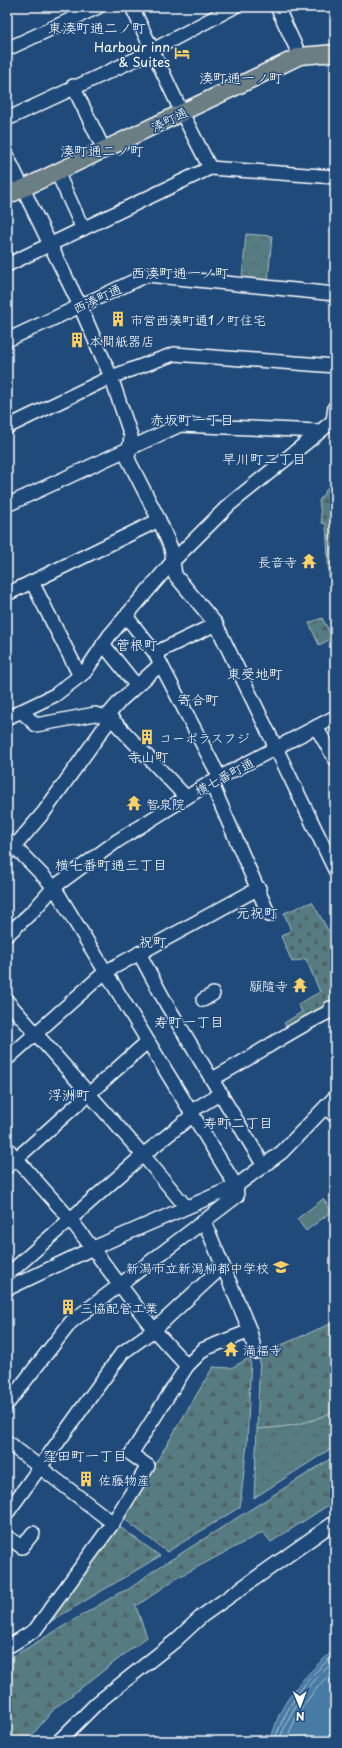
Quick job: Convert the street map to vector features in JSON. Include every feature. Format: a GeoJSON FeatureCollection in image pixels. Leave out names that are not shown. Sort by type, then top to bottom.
{"type":"FeatureCollection","features":[{"type":"Feature","properties":{"kind":"main road","name":"湊町通"},"geometry":{"type":"LineString","coordinates":[[7,196],[300,56],[335,53]]}},
{"type":"Feature","properties":{"kind":"street"},"geometry":{"type":"LineString","coordinates":[[7,49],[98,7]]}},
{"type":"Feature","properties":{"kind":"street"},"geometry":{"type":"LineString","coordinates":[[132,7],[182,113],[210,168]]}},
{"type":"Feature","properties":{"kind":"street"},"geometry":{"type":"LineString","coordinates":[[7,119],[73,86],[152,50],[234,7]]}},
{"type":"Feature","properties":{"kind":"street"},"geometry":{"type":"LineString","coordinates":[[277,7],[300,56]]}},
{"type":"Feature","properties":{"kind":"street"},"geometry":{"type":"LineString","coordinates":[[73,86],[104,150]]}},
{"type":"Feature","properties":{"kind":"street"},"geometry":{"type":"LineString","coordinates":[[7,156],[80,306],[111,377],[131,436],[128,459],[159,520],[171,548],[175,575],[216,624],[335,870]]}},
{"type":"Feature","properties":{"kind":"street"},"geometry":{"type":"LineString","coordinates":[[7,265],[210,168],[335,177]]}},
{"type":"Feature","properties":{"kind":"street"},"geometry":{"type":"LineString","coordinates":[[57,172],[83,229]]}},
{"type":"Feature","properties":{"kind":"street","name":"西湊町通"},"geometry":{"type":"LineString","coordinates":[[7,340],[147,275],[335,294]]}},
{"type":"Feature","properties":{"kind":"street"},"geometry":{"type":"LineString","coordinates":[[7,427],[111,377],[174,354],[335,366]]}},
{"type":"Feature","properties":{"kind":"street"},"geometry":{"type":"LineString","coordinates":[[7,718],[55,695],[85,672],[103,644],[173,561],[229,504],[327,429],[333,421],[335,407]]}},
{"type":"Feature","properties":{"kind":"street"},"geometry":{"type":"LineString","coordinates":[[7,505],[180,425],[327,429]]}},
{"type":"Feature","properties":{"kind":"street"},"geometry":{"type":"LineString","coordinates":[[7,594],[159,520]]}},
{"type":"Feature","properties":{"kind":"street"},"geometry":{"type":"LineString","coordinates":[[32,582],[80,676]]}},
{"type":"Feature","properties":{"kind":"street"},"geometry":{"type":"LineString","coordinates":[[126,616],[158,658],[216,780],[270,915]]}},
{"type":"Feature","properties":{"kind":"street"},"geometry":{"type":"LineString","coordinates":[[7,1404],[71,1322],[237,1196],[236,1186],[54,887],[10,846],[44,812],[121,700],[136,685],[158,658],[216,624]]}},
{"type":"Feature","properties":{"kind":"street"},"geometry":{"type":"LineString","coordinates":[[103,644],[136,685]]}},
{"type":"Feature","properties":{"kind":"street"},"geometry":{"type":"LineString","coordinates":[[21,711],[36,725],[95,714],[110,716],[186,797]]}},
{"type":"Feature","properties":{"kind":"street","name":"横七番町通"},"geometry":{"type":"LineString","coordinates":[[7,935],[33,911],[54,887],[117,841],[186,797],[335,717]]}},
{"type":"Feature","properties":{"kind":"street"},"geometry":{"type":"LineString","coordinates":[[316,727],[335,759]]}},
{"type":"Feature","properties":{"kind":"street"},"geometry":{"type":"LineString","coordinates":[[7,1059],[105,972],[259,888]]}},
{"type":"Feature","properties":{"kind":"street"},"geometry":{"type":"LineString","coordinates":[[139,953],[167,1005],[264,1166]]}},
{"type":"Feature","properties":{"kind":"street"},"geometry":{"type":"LineString","coordinates":[[7,1001],[143,1155],[186,1207]]}},
{"type":"Feature","properties":{"kind":"street"},"geometry":{"type":"LineString","coordinates":[[212,1079],[329,1012],[330,1008]]}},
{"type":"Feature","properties":{"kind":"street"},"geometry":{"type":"LineString","coordinates":[[12,1163],[147,1042]]}},
{"type":"Feature","properties":{"kind":"street"},"geometry":{"type":"LineString","coordinates":[[7,1275],[192,1113],[221,1093]]}},
{"type":"Feature","properties":{"kind":"street"},"geometry":{"type":"LineString","coordinates":[[7,1289],[93,1248],[236,1186],[282,1152],[331,1111],[335,1097]]}},
{"type":"Feature","properties":{"kind":"street"},"geometry":{"type":"LineString","coordinates":[[7,1148],[12,1163],[71,1220],[154,1330],[187,1366]]}},
{"type":"Feature","properties":{"kind":"street"},"geometry":{"type":"LineString","coordinates":[[204,1221],[250,1331],[255,1352]]}},
{"type":"Feature","properties":{"kind":"street"},"geometry":{"type":"LineString","coordinates":[[7,1514],[122,1353],[154,1330],[223,1266]]}},
{"type":"Feature","properties":{"kind":"street"},"geometry":{"type":"LineString","coordinates":[[7,1642],[10,1645],[36,1630],[113,1523],[148,1466],[131,1454],[187,1366],[204,1349],[250,1331]]}},
{"type":"Feature","properties":{"kind":"street"},"geometry":{"type":"LineString","coordinates":[[7,1442],[113,1523]]}},
{"type":"Feature","properties":{"kind":"street"},"geometry":{"type":"LineString","coordinates":[[59,1741],[97,1703],[175,1641],[202,1616],[335,1522]]}},
{"type":"Feature","properties":{"kind":"street"},"geometry":{"type":"LineString","coordinates":[[7,1536],[22,1547],[33,1533]]}},
{"type":"Feature","properties":{"kind":"green space"},"geometry":{"type":"Polygon","coordinates":[[[246,234],[272,236],[268,281],[242,279],[246,234]]]}},
{"type":"Feature","properties":{"kind":"green space"},"geometry":{"type":"Polygon","coordinates":[[[328,487],[335,493],[335,575],[329,577],[326,524],[322,523],[319,501],[328,487]]]}},
{"type":"Feature","properties":{"kind":"green space"},"geometry":{"type":"Polygon","coordinates":[[[322,618],[333,638],[319,645],[309,623],[322,618]]]}},
{"type":"Feature","properties":{"kind":"green space"},"geometry":{"type":"Polygon","coordinates":[[[312,902],[335,942],[335,1004],[289,1031],[284,1023],[302,1012],[298,1004],[320,992],[306,959],[292,962],[281,936],[291,931],[284,913],[312,902]]]}},
{"type":"Feature","properties":{"kind":"green space"},"geometry":{"type":"Polygon","coordinates":[[[323,1199],[332,1211],[306,1231],[297,1219],[323,1199]]]}},
{"type":"Feature","properties":{"kind":"green space"},"geometry":{"type":"Polygon","coordinates":[[[335,1322],[335,1410],[307,1422],[257,1429],[260,1354],[335,1322]]]}},
{"type":"Feature","properties":{"kind":"green space"},"geometry":{"type":"Polygon","coordinates":[[[251,1357],[247,1444],[240,1507],[167,1552],[123,1518],[213,1367],[231,1368],[251,1357]]]}},
{"type":"Feature","properties":{"kind":"green space"},"geometry":{"type":"Polygon","coordinates":[[[335,1410],[335,1446],[254,1498],[257,1429],[306,1422],[335,1410]]]}},
{"type":"Feature","properties":{"kind":"green space"},"geometry":{"type":"Polygon","coordinates":[[[335,1456],[335,1501],[271,1542],[263,1532],[177,1578],[138,1605],[135,1604],[147,1637],[55,1708],[27,1741],[7,1741],[7,1660],[119,1593],[129,1589],[153,1571],[335,1456]]]}},
{"type":"Feature","properties":{"kind":"green space"},"geometry":{"type":"Polygon","coordinates":[[[117,1525],[160,1556],[43,1626],[117,1525]]]}},
{"type":"Feature","properties":{"kind":"water"},"geometry":{"type":"Polygon","coordinates":[[[335,1649],[335,1741],[270,1741],[279,1715],[296,1687],[335,1649]]]}},
{"type":"Feature","properties":{"kind":"place","name":"Harbour inn & Suites"},"geometry":{"type":"Point","coordinates":[182,53]}},
{"type":"Feature","properties":{"kind":"place","name":"市営西湊町通1ノ町住宅"},"geometry":{"type":"Point","coordinates":[118,319]}},
{"type":"Feature","properties":{"kind":"place","name":"本間紙器店"},"geometry":{"type":"Point","coordinates":[77,340]}},
{"type":"Feature","properties":{"kind":"place","name":"長音寺"},"geometry":{"type":"Point","coordinates":[309,561]}},
{"type":"Feature","properties":{"kind":"place","name":"コーポラスフジ"},"geometry":{"type":"Point","coordinates":[147,737]}},
{"type":"Feature","properties":{"kind":"place","name":"智泉院"},"geometry":{"type":"Point","coordinates":[134,803]}},
{"type":"Feature","properties":{"kind":"place","name":"願隨寺"},"geometry":{"type":"Point","coordinates":[300,985]}},
{"type":"Feature","properties":{"kind":"place","name":"新潟市立新潟柳都中学校"},"geometry":{"type":"Point","coordinates":[281,1267]}},
{"type":"Feature","properties":{"kind":"place","name":"三協配管工業"},"geometry":{"type":"Point","coordinates":[68,1307]}},
{"type":"Feature","properties":{"kind":"place","name":"満福寺"},"geometry":{"type":"Point","coordinates":[231,1349]}},
{"type":"Feature","properties":{"kind":"place","name":"佐藤物産"},"geometry":{"type":"Point","coordinates":[86,1479]}},
{"type":"Feature","properties":{"kind":"district","name":"東湊町通二ノ町"},"geometry":{"type":"Point","coordinates":[97,27]}},
{"type":"Feature","properties":{"kind":"district","name":"湊町通一ノ町"},"geometry":{"type":"Point","coordinates":[241,77]}},
{"type":"Feature","properties":{"kind":"district","name":"湊町通二ノ町"},"geometry":{"type":"Point","coordinates":[102,150]}},
{"type":"Feature","properties":{"kind":"district","name":"西湊町通一ノ町"},"geometry":{"type":"Point","coordinates":[180,272]}},
{"type":"Feature","properties":{"kind":"district","name":"赤坂町一丁目"},"geometry":{"type":"Point","coordinates":[192,419]}},
{"type":"Feature","properties":{"kind":"district","name":"早川町二丁目"},"geometry":{"type":"Point","coordinates":[264,458]}},
{"type":"Feature","properties":{"kind":"district","name":"菅根町"},"geometry":{"type":"Point","coordinates":[137,644]}},
{"type":"Feature","properties":{"kind":"district","name":"東受地町"},"geometry":{"type":"Point","coordinates":[255,673]}},
{"type":"Feature","properties":{"kind":"district","name":"寄合町"},"geometry":{"type":"Point","coordinates":[198,699]}},
{"type":"Feature","properties":{"kind":"district","name":"寺山町"},"geometry":{"type":"Point","coordinates":[148,756]}},
{"type":"Feature","properties":{"kind":"district","name":"横七番町通三丁目"},"geometry":{"type":"Point","coordinates":[111,864]}},
{"type":"Feature","properties":{"kind":"district","name":"元祝町"},"geometry":{"type":"Point","coordinates":[257,912]}},
{"type":"Feature","properties":{"kind":"district","name":"祝町"},"geometry":{"type":"Point","coordinates":[153,941]}},
{"type":"Feature","properties":{"kind":"district","name":"寿町一丁目"},"geometry":{"type":"Point","coordinates":[189,1021]}},
{"type":"Feature","properties":{"kind":"district","name":"浮洲町"},"geometry":{"type":"Point","coordinates":[69,1094]}},
{"type":"Feature","properties":{"kind":"district","name":"寿町二丁目"},"geometry":{"type":"Point","coordinates":[238,1122]}},
{"type":"Feature","properties":{"kind":"district","name":"窪田町一丁目"},"geometry":{"type":"Point","coordinates":[85,1455]}}]}
